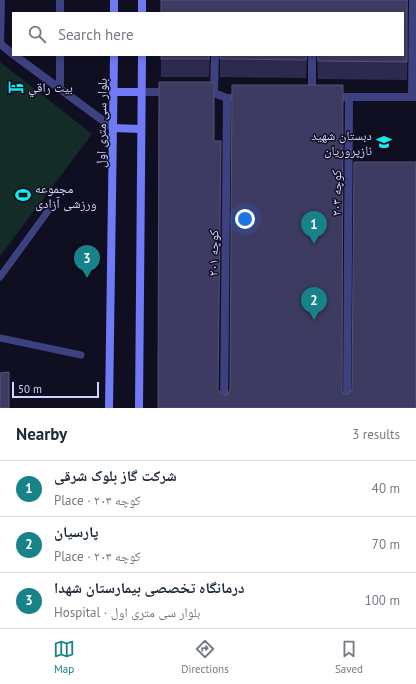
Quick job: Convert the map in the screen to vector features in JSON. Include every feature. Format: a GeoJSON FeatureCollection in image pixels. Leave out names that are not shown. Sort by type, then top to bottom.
{"type":"FeatureCollection","features":[{"type":"Feature","properties":{"kind":"main road"},"geometry":{"type":"LineString","coordinates":[[114,0],[114,12]]}},
{"type":"Feature","properties":{"kind":"main road"},"geometry":{"type":"LineString","coordinates":[[142,0],[142,12]]}},
{"type":"Feature","properties":{"kind":"main road","name":"بلوار سی متری اول"},"geometry":{"type":"LineString","coordinates":[[109,408],[114,56]]}},
{"type":"Feature","properties":{"kind":"main road"},"geometry":{"type":"LineString","coordinates":[[139,408],[142,56]]}},
{"type":"Feature","properties":{"kind":"main road"},"geometry":{"type":"LineString","coordinates":[[114,92],[141,92]]}},
{"type":"Feature","properties":{"kind":"main road"},"geometry":{"type":"LineString","coordinates":[[113,128],[141,129]]}},
{"type":"Feature","properties":{"kind":"street"},"geometry":{"type":"LineString","coordinates":[[1,0],[0,44],[12,53]]}},
{"type":"Feature","properties":{"kind":"street"},"geometry":{"type":"LineString","coordinates":[[60,0],[60,12]]}},
{"type":"Feature","properties":{"kind":"street"},"geometry":{"type":"LineString","coordinates":[[312,56],[316,98],[414,97],[413,0]]}},
{"type":"Feature","properties":{"kind":"street"},"geometry":{"type":"LineString","coordinates":[[17,56],[113,128]]}},
{"type":"Feature","properties":{"kind":"street"},"geometry":{"type":"LineString","coordinates":[[60,56],[60,89]]}},
{"type":"Feature","properties":{"kind":"street"},"geometry":{"type":"LineString","coordinates":[[214,56],[214,93]]}},
{"type":"Feature","properties":{"kind":"street"},"geometry":{"type":"LineString","coordinates":[[141,92],[178,92]]}},
{"type":"Feature","properties":{"kind":"street"},"geometry":{"type":"LineString","coordinates":[[192,93],[214,93],[227,98],[250,98]]}},
{"type":"Feature","properties":{"kind":"street","name":"کوچه ۲۰۳"},"geometry":{"type":"LineString","coordinates":[[347,408],[349,97]]}},
{"type":"Feature","properties":{"kind":"street","name":"کوچه ۲۰۱"},"geometry":{"type":"LineString","coordinates":[[224,408],[227,98]]}},
{"type":"Feature","properties":{"kind":"lane"},"geometry":{"type":"LineString","coordinates":[[0,277],[48,211]]}},
{"type":"Feature","properties":{"kind":"lane"},"geometry":{"type":"LineString","coordinates":[[0,338],[81,355]]}},
{"type":"Feature","properties":{"kind":"green space","name":"مجموعه ورزشی آزادی"},"geometry":{"type":"Polygon","coordinates":[[[0,62],[92,134],[0,256],[0,62]]]}},
{"type":"Feature","properties":{"kind":"building"},"geometry":{"type":"Polygon","coordinates":[[[161,0],[407,0],[407,62],[318,61],[317,56],[404,56],[404,12],[161,12],[161,0]]]}},
{"type":"Feature","properties":{"kind":"building"},"geometry":{"type":"Polygon","coordinates":[[[161,56],[209,56],[209,59],[161,59],[161,56]]]}},
{"type":"Feature","properties":{"kind":"building"},"geometry":{"type":"Polygon","coordinates":[[[220,56],[307,56],[306,60],[220,59],[220,56]]]}},
{"type":"Feature","properties":{"kind":"building"},"geometry":{"type":"Polygon","coordinates":[[[159,82],[214,82],[214,141],[221,141],[218,390],[224,395],[227,395],[230,390],[232,85],[343,85],[342,392],[347,395],[352,390],[354,162],[416,162],[416,408],[158,408],[159,82]]]}},
{"type":"Feature","properties":{"kind":"building"},"geometry":{"type":"Polygon","coordinates":[[[9,372],[9,408],[0,408],[0,373],[9,372]]]}},
{"type":"Feature","properties":{"kind":"place","name":"بيت راقي"},"geometry":{"type":"Point","coordinates":[16,87]}},
{"type":"Feature","properties":{"kind":"place","name":"دبستان شهید نازپروریان"},"geometry":{"type":"Point","coordinates":[384,142]}},
{"type":"Feature","properties":{"kind":"place","name":"مجموعه ورزشی آزادی"},"geometry":{"type":"Point","coordinates":[23,195]}},
{"type":"Feature","properties":{"kind":"place","name":"شرکت گاز بلوک شرقی"},"geometry":{"type":"Point","coordinates":[314,244]}},
{"type":"Feature","properties":{"kind":"place","name":"درمانگاه تخصصی بیمارستان شهدا"},"geometry":{"type":"Point","coordinates":[87,278]}},
{"type":"Feature","properties":{"kind":"place","name":"پارسیان"},"geometry":{"type":"Point","coordinates":[314,320]}}]}
